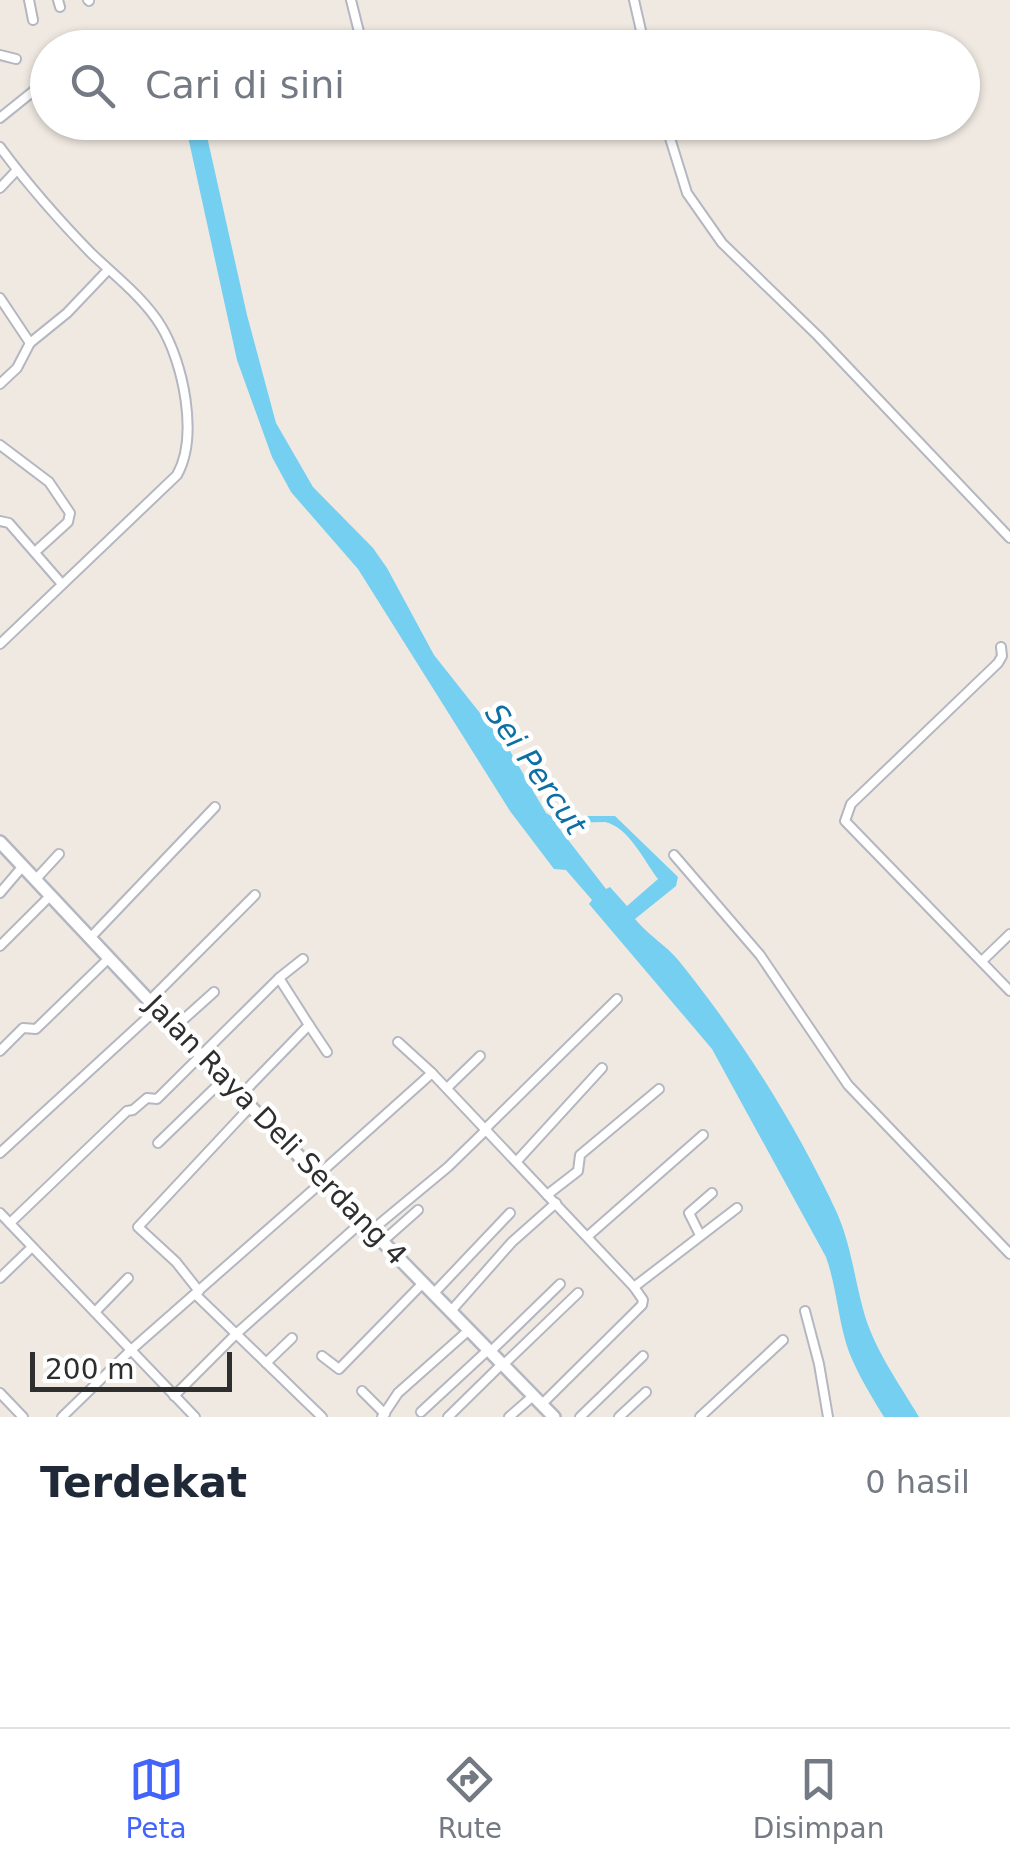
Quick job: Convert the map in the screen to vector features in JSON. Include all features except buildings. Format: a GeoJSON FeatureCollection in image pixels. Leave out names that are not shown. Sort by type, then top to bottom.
{"type":"FeatureCollection","features":[{"type":"Feature","properties":{"kind":"street"},"geometry":{"type":"LineString","coordinates":[[29,0],[33,20]]}},
{"type":"Feature","properties":{"kind":"street"},"geometry":{"type":"LineString","coordinates":[[351,0],[358,30]]}},
{"type":"Feature","properties":{"kind":"street"},"geometry":{"type":"LineString","coordinates":[[634,0],[642,30]]}},
{"type":"Feature","properties":{"kind":"street"},"geometry":{"type":"LineString","coordinates":[[0,55],[16,59]]}},
{"type":"Feature","properties":{"kind":"street"},"geometry":{"type":"LineString","coordinates":[[0,118],[30,94]]}},
{"type":"Feature","properties":{"kind":"street"},"geometry":{"type":"LineString","coordinates":[[671,140],[687,193],[722,242],[818,336],[1010,538]]}},
{"type":"Feature","properties":{"kind":"street"},"geometry":{"type":"LineString","coordinates":[[0,148],[55,216],[156,319],[174,353],[186,402],[184,458],[177,475],[0,644]]}},
{"type":"Feature","properties":{"kind":"street"},"geometry":{"type":"LineString","coordinates":[[0,188],[17,170]]}},
{"type":"Feature","properties":{"kind":"street"},"geometry":{"type":"LineString","coordinates":[[0,384],[18,368],[30,343],[108,270]]}},
{"type":"Feature","properties":{"kind":"street"},"geometry":{"type":"LineString","coordinates":[[0,298],[30,343]]}},
{"type":"Feature","properties":{"kind":"street"},"geometry":{"type":"LineString","coordinates":[[0,445],[49,482],[70,513],[68,522],[36,552]]}},
{"type":"Feature","properties":{"kind":"street"},"geometry":{"type":"LineString","coordinates":[[0,521],[8,523],[62,584]]}},
{"type":"Feature","properties":{"kind":"street"},"geometry":{"type":"LineString","coordinates":[[1001,647],[998,663],[851,804],[845,821],[1010,990]]}},
{"type":"Feature","properties":{"kind":"street"},"geometry":{"type":"LineString","coordinates":[[91,937],[216,807]]}},
{"type":"Feature","properties":{"kind":"street","name":"Jalan Raya Deli Serdang 4"},"geometry":{"type":"LineString","coordinates":[[0,842],[201,1056],[554,1417]]}},
{"type":"Feature","properties":{"kind":"street"},"geometry":{"type":"LineString","coordinates":[[36,879],[59,854]]}},
{"type":"Feature","properties":{"kind":"street"},"geometry":{"type":"LineString","coordinates":[[674,854],[760,955],[848,1086],[1010,1254]]}},
{"type":"Feature","properties":{"kind":"street"},"geometry":{"type":"LineString","coordinates":[[0,893],[23,866]]}},
{"type":"Feature","properties":{"kind":"street"},"geometry":{"type":"LineString","coordinates":[[0,1154],[154,1004],[255,894]]}},
{"type":"Feature","properties":{"kind":"street"},"geometry":{"type":"LineString","coordinates":[[0,946],[51,895]]}},
{"type":"Feature","properties":{"kind":"street"},"geometry":{"type":"LineString","coordinates":[[982,961],[1010,934]]}},
{"type":"Feature","properties":{"kind":"street"},"geometry":{"type":"LineString","coordinates":[[0,1051],[22,1028],[36,1029],[109,958]]}},
{"type":"Feature","properties":{"kind":"street"},"geometry":{"type":"LineString","coordinates":[[10,1223],[126,1110],[134,1110],[147,1098],[156,1100],[303,959]]}},
{"type":"Feature","properties":{"kind":"street"},"geometry":{"type":"LineString","coordinates":[[279,978],[327,1052]]}},
{"type":"Feature","properties":{"kind":"street"},"geometry":{"type":"LineString","coordinates":[[176,1027],[214,992]]}},
{"type":"Feature","properties":{"kind":"street"},"geometry":{"type":"LineString","coordinates":[[174,1396],[236,1334],[368,1226],[448,1167],[617,998]]}},
{"type":"Feature","properties":{"kind":"street"},"geometry":{"type":"LineString","coordinates":[[241,1096],[309,1025]]}},
{"type":"Feature","properties":{"kind":"street"},"geometry":{"type":"LineString","coordinates":[[398,1042],[487,1128],[643,1300],[537,1400],[509,1417]]}},
{"type":"Feature","properties":{"kind":"street"},"geometry":{"type":"LineString","coordinates":[[447,1088],[480,1056]]}},
{"type":"Feature","properties":{"kind":"street"},"geometry":{"type":"LineString","coordinates":[[517,1162],[602,1068]]}},
{"type":"Feature","properties":{"kind":"street"},"geometry":{"type":"LineString","coordinates":[[62,1417],[432,1073]]}},
{"type":"Feature","properties":{"kind":"street"},"geometry":{"type":"LineString","coordinates":[[158,1143],[225,1078]]}},
{"type":"Feature","properties":{"kind":"street"},"geometry":{"type":"LineString","coordinates":[[547,1194],[579,1170],[580,1155],[659,1089]]}},
{"type":"Feature","properties":{"kind":"street"},"geometry":{"type":"LineString","coordinates":[[251,1106],[138,1227],[176,1262],[236,1334],[322,1417]]}},
{"type":"Feature","properties":{"kind":"street"},"geometry":{"type":"LineString","coordinates":[[588,1236],[704,1134]]}},
{"type":"Feature","properties":{"kind":"street"},"geometry":{"type":"LineString","coordinates":[[700,1235],[689,1211],[712,1193]]}},
{"type":"Feature","properties":{"kind":"street"},"geometry":{"type":"LineString","coordinates":[[451,1311],[518,1237],[556,1203]]}},
{"type":"Feature","properties":{"kind":"street"},"geometry":{"type":"LineString","coordinates":[[634,1287],[737,1208]]}},
{"type":"Feature","properties":{"kind":"street"},"geometry":{"type":"LineString","coordinates":[[384,1241],[418,1210]]}},
{"type":"Feature","properties":{"kind":"street"},"geometry":{"type":"LineString","coordinates":[[0,1213],[195,1417]]}},
{"type":"Feature","properties":{"kind":"street"},"geometry":{"type":"LineString","coordinates":[[434,1294],[510,1213]]}},
{"type":"Feature","properties":{"kind":"street"},"geometry":{"type":"LineString","coordinates":[[502,1222],[518,1237]]}},
{"type":"Feature","properties":{"kind":"street"},"geometry":{"type":"LineString","coordinates":[[0,1278],[32,1248]]}},
{"type":"Feature","properties":{"kind":"street"},"geometry":{"type":"LineString","coordinates":[[96,1312],[128,1278]]}},
{"type":"Feature","properties":{"kind":"street"},"geometry":{"type":"LineString","coordinates":[[322,1356],[339,1370],[424,1283]]}},
{"type":"Feature","properties":{"kind":"street"},"geometry":{"type":"LineString","coordinates":[[421,1412],[560,1284]]}},
{"type":"Feature","properties":{"kind":"street"},"geometry":{"type":"LineString","coordinates":[[448,1417],[578,1293]]}},
{"type":"Feature","properties":{"kind":"street"},"geometry":{"type":"LineString","coordinates":[[804,1311],[828,1417]]}},
{"type":"Feature","properties":{"kind":"street"},"geometry":{"type":"LineString","coordinates":[[362,1391],[383,1415],[398,1393],[468,1330]]}},
{"type":"Feature","properties":{"kind":"street"},"geometry":{"type":"LineString","coordinates":[[266,1363],[292,1338]]}},
{"type":"Feature","properties":{"kind":"street"},"geometry":{"type":"LineString","coordinates":[[700,1417],[783,1340]]}},
{"type":"Feature","properties":{"kind":"street"},"geometry":{"type":"LineString","coordinates":[[580,1417],[643,1356]]}},
{"type":"Feature","properties":{"kind":"street"},"geometry":{"type":"LineString","coordinates":[[619,1417],[646,1392]]}},
{"type":"Feature","properties":{"kind":"street"},"geometry":{"type":"LineString","coordinates":[[0,1393],[23,1417]]}},
{"type":"Feature","properties":{"kind":"water"},"geometry":{"type":"Polygon","coordinates":[[[189,140],[208,140],[276,423],[313,487],[373,548],[387,568],[434,655],[510,751],[546,813],[615,816],[678,877],[676,886],[635,919],[674,955],[702,990],[785,1114],[842,1225],[873,1338],[919,1417],[884,1417],[861,1377],[842,1328],[826,1257],[712,1049],[589,904],[592,900],[566,870],[554,869],[510,811],[358,569],[291,492],[272,457],[237,360],[189,140]],[[605,822],[555,823],[606,889],[610,887],[627,906],[658,879],[621,830],[605,822]]]}},
{"type":"Feature","properties":{"kind":"water label","name":"Sei Percut"},"geometry":{"type":"Point","coordinates":[536,769]}}]}
